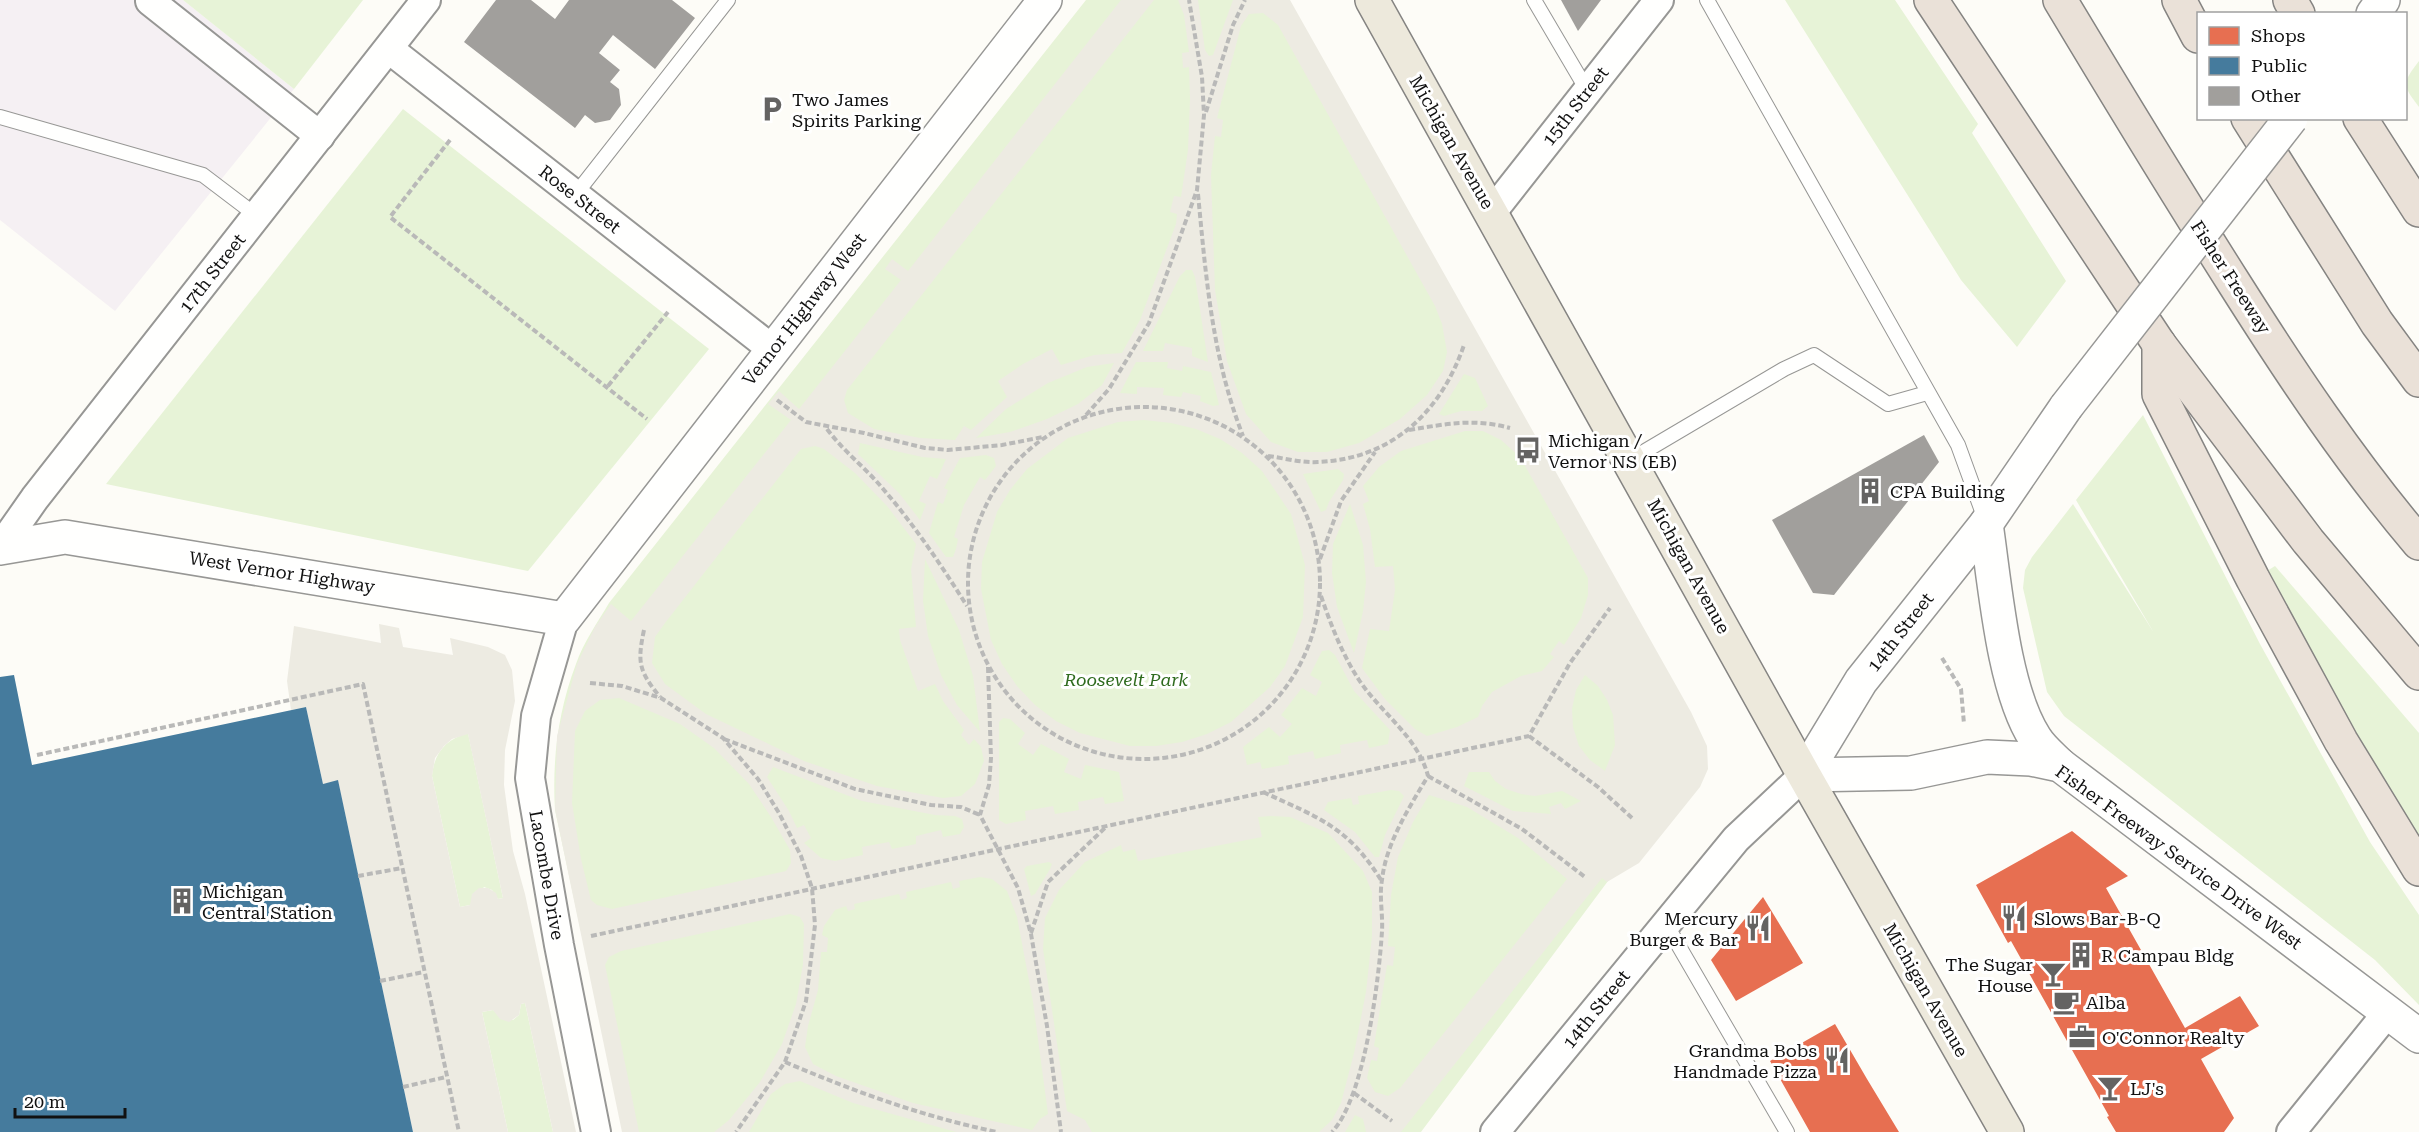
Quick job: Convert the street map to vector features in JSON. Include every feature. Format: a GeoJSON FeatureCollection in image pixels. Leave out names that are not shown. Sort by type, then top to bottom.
{"type":"FeatureCollection","features":[{"type":"Feature","properties":{"kind":"highway"},"geometry":{"type":"LineString","coordinates":[[1931,0],[2159,344],[2308,541],[2419,673]]}},
{"type":"Feature","properties":{"kind":"highway","name":"Fisher Freeway"},"geometry":{"type":"LineString","coordinates":[[2060,0],[2160,166],[2276,350],[2343,446],[2419,543]]}},
{"type":"Feature","properties":{"kind":"highway"},"geometry":{"type":"LineString","coordinates":[[2179,0],[2197,32]]}},
{"type":"Feature","properties":{"kind":"highway"},"geometry":{"type":"LineString","coordinates":[[2249,120],[2377,324],[2419,380]]}},
{"type":"Feature","properties":{"kind":"highway"},"geometry":{"type":"LineString","coordinates":[[2366,129],[2419,188]]}},
{"type":"Feature","properties":{"kind":"highway"},"geometry":{"type":"LineString","coordinates":[[2366,129],[2419,210]]}},
{"type":"Feature","properties":{"kind":"highway"},"geometry":{"type":"LineString","coordinates":[[2159,344],[2159,394],[2253,579],[2341,741],[2419,869]]}},
{"type":"Feature","properties":{"kind":"main road","name":"Michigan Avenue"},"geometry":{"type":"LineString","coordinates":[[1372,0],[1804,775],[2007,1132]]}},
{"type":"Feature","properties":{"kind":"street","name":"17th Street"},"geometry":{"type":"LineString","coordinates":[[0,548],[39,492],[426,0]]}},
{"type":"Feature","properties":{"kind":"street","name":"Vernor Highway West"},"geometry":{"type":"LineString","coordinates":[[564,618],[1045,0]]}},
{"type":"Feature","properties":{"kind":"street","name":"15th Street"},"geometry":{"type":"LineString","coordinates":[[1492,212],[1659,0]]}},
{"type":"Feature","properties":{"kind":"street"},"geometry":{"type":"LineString","coordinates":[[150,1],[320,136]]}},
{"type":"Feature","properties":{"kind":"street","name":"Rose Street"},"geometry":{"type":"LineString","coordinates":[[389,49],[772,349]]}},
{"type":"Feature","properties":{"kind":"street","name":"14th Street"},"geometry":{"type":"LineString","coordinates":[[1495,1132],[1736,839],[1804,775],[1862,681],[1986,524],[2066,407],[2289,120]]}},
{"type":"Feature","properties":{"kind":"street"},"geometry":{"type":"LineString","coordinates":[[1986,524],[1999,613],[2022,713],[2036,740],[2060,765]]}},
{"type":"Feature","properties":{"kind":"street","name":"West Vernor Highway"},"geometry":{"type":"LineString","coordinates":[[0,548],[65,537],[564,618]]}},
{"type":"Feature","properties":{"kind":"street","name":"Lacombe Drive"},"geometry":{"type":"LineString","coordinates":[[564,618],[536,716],[530,778],[559,945],[596,1132]]}},
{"type":"Feature","properties":{"kind":"street","name":"Fisher Freeway Service Drive West"},"geometry":{"type":"LineString","coordinates":[[1804,775],[1911,773],[1987,757],[2031,759],[2060,765],[2419,1036]]}},
{"type":"Feature","properties":{"kind":"street"},"geometry":{"type":"LineString","coordinates":[[2291,1132],[2388,1012]]}},
{"type":"Feature","properties":{"kind":"lane"},"geometry":{"type":"LineString","coordinates":[[575,195],[728,0]]}},
{"type":"Feature","properties":{"kind":"lane"},"geometry":{"type":"LineString","coordinates":[[1534,0],[1587,90]]}},
{"type":"Feature","properties":{"kind":"lane"},"geometry":{"type":"LineString","coordinates":[[1707,0],[1958,445],[1986,524]]}},
{"type":"Feature","properties":{"kind":"lane"},"geometry":{"type":"LineString","coordinates":[[0,117],[203,175],[257,216]]}},
{"type":"Feature","properties":{"kind":"lane"},"geometry":{"type":"LineString","coordinates":[[1630,460],[1784,369],[1814,355],[1888,404],[1927,393]]}},
{"type":"Feature","properties":{"kind":"lane"},"geometry":{"type":"LineString","coordinates":[[1666,924],[1787,1132]]}},
{"type":"Feature","properties":{"kind":"path"},"geometry":{"type":"LineString","coordinates":[[1189,0],[1202,77],[1204,115],[1197,190],[1213,335],[1226,388],[1244,437]]}},
{"type":"Feature","properties":{"kind":"path"},"geometry":{"type":"LineString","coordinates":[[1204,115],[1233,25],[1245,0]]}},
{"type":"Feature","properties":{"kind":"path"},"geometry":{"type":"LineString","coordinates":[[451,139],[390,217],[647,419]]}},
{"type":"Feature","properties":{"kind":"path"},"geometry":{"type":"LineString","coordinates":[[1086,415],[1109,388],[1149,322],[1197,190]]}},
{"type":"Feature","properties":{"kind":"path"},"geometry":{"type":"LineString","coordinates":[[608,387],[668,312]]}},
{"type":"Feature","properties":{"kind":"path"},"geometry":{"type":"LineString","coordinates":[[1320,560],[1332,519],[1341,501],[1376,451],[1408,430],[1446,387],[1464,345]]}},
{"type":"Feature","properties":{"kind":"path"},"geometry":{"type":"LineString","coordinates":[[774,397],[806,422],[925,448],[948,450],[1002,445],[1043,437]]}},
{"type":"Feature","properties":{"kind":"path"},"geometry":{"type":"LineString","coordinates":[[968,606],[969,554],[983,509],[1008,469],[1043,437],[1086,415],[1136,406],[1187,411],[1232,429],[1267,455],[1292,486],[1311,522],[1320,560],[1321,596],[1308,652],[1278,700],[1234,736],[1181,757],[1124,760],[1070,744],[1022,712],[988,666]]}},
{"type":"Feature","properties":{"kind":"path"},"geometry":{"type":"LineString","coordinates":[[1408,430],[1469,421],[1485,421],[1510,428]]}},
{"type":"Feature","properties":{"kind":"path"},"geometry":{"type":"LineString","coordinates":[[827,428],[850,458],[882,487],[908,519],[968,606],[988,666],[992,758],[989,785],[980,815],[1018,888],[1030,934],[1047,1026],[1061,1132]]}},
{"type":"Feature","properties":{"kind":"path"},"geometry":{"type":"LineString","coordinates":[[1267,455],[1318,462],[1376,451]]}},
{"type":"Feature","properties":{"kind":"path"},"geometry":{"type":"LineString","coordinates":[[1321,596],[1335,636],[1359,680],[1423,758],[1428,776],[1400,827],[1382,880],[1379,967],[1354,1093],[1345,1114],[1332,1132]]}},
{"type":"Feature","properties":{"kind":"path"},"geometry":{"type":"LineString","coordinates":[[1529,736],[1570,663],[1610,608]]}},
{"type":"Feature","properties":{"kind":"path"},"geometry":{"type":"LineString","coordinates":[[644,630],[638,654],[643,676],[661,698]]}},
{"type":"Feature","properties":{"kind":"path"},"geometry":{"type":"LineString","coordinates":[[1942,658],[1961,688],[1964,724]]}},
{"type":"Feature","properties":{"kind":"path"},"geometry":{"type":"LineString","coordinates":[[590,683],[621,686],[661,698],[723,738],[855,789],[931,805],[961,807],[980,815]]}},
{"type":"Feature","properties":{"kind":"path"},"geometry":{"type":"LineString","coordinates":[[37,755],[363,684],[459,1132]]}},
{"type":"Feature","properties":{"kind":"path"},"geometry":{"type":"LineString","coordinates":[[559,945],[812,888],[1529,736],[1598,787],[1632,818]]}},
{"type":"Feature","properties":{"kind":"path"},"geometry":{"type":"LineString","coordinates":[[723,738],[758,779],[801,856],[812,888],[815,925],[812,969],[806,1001],[785,1062],[736,1132]]}},
{"type":"Feature","properties":{"kind":"path"},"geometry":{"type":"LineString","coordinates":[[1428,776],[1522,829],[1585,877]]}},
{"type":"Feature","properties":{"kind":"path"},"geometry":{"type":"LineString","coordinates":[[1263,792],[1341,830],[1382,880]]}},
{"type":"Feature","properties":{"kind":"path"},"geometry":{"type":"LineString","coordinates":[[1030,934],[1048,882],[1108,825]]}},
{"type":"Feature","properties":{"kind":"path"},"geometry":{"type":"LineString","coordinates":[[358,876],[402,868]]}},
{"type":"Feature","properties":{"kind":"path"},"geometry":{"type":"LineString","coordinates":[[380,981],[423,972]]}},
{"type":"Feature","properties":{"kind":"path"},"geometry":{"type":"LineString","coordinates":[[785,1062],[879,1101],[939,1120],[997,1132]]}},
{"type":"Feature","properties":{"kind":"path"},"geometry":{"type":"LineString","coordinates":[[403,1087],[446,1077]]}},
{"type":"Feature","properties":{"kind":"path"},"geometry":{"type":"LineString","coordinates":[[1354,1093],[1392,1121]]}},
{"type":"Feature","properties":{"kind":"shaded area"},"geometry":{"type":"Polygon","coordinates":[[[0,0],[183,0],[294,89],[115,311],[0,220],[0,0]]]}},
{"type":"Feature","properties":{"kind":"shaded area"},"geometry":{"type":"Polygon","coordinates":[[[1121,0],[1154,0],[847,390],[844,400],[848,413],[874,429],[920,438],[955,440],[964,426],[971,430],[1007,397],[998,381],[1023,364],[1052,349],[1061,365],[1094,355],[1122,353],[1140,320],[1176,224],[1177,214],[1170,212],[1174,196],[1181,197],[1188,150],[1190,99],[1189,67],[1183,68],[1182,53],[1189,52],[1184,15],[1178,0],[1198,0],[1205,50],[1209,56],[1213,55],[1233,0],[1290,0],[1691,712],[1707,746],[1708,769],[1700,787],[1639,863],[1607,882],[1602,878],[1401,1132],[1366,1132],[1363,1119],[1355,1115],[1345,1132],[1319,1132],[1332,1120],[1341,1103],[1354,1053],[1366,992],[1372,936],[1372,892],[1363,871],[1328,833],[1290,817],[1271,816],[1258,817],[1262,837],[1138,861],[1135,849],[1123,852],[1121,845],[1085,862],[1059,890],[1045,918],[1043,949],[1067,1111],[1085,1120],[1092,1132],[956,1132],[853,1103],[800,1081],[785,1084],[771,1094],[749,1132],[714,1132],[729,1120],[760,1082],[782,1044],[796,1004],[803,964],[804,924],[800,917],[790,914],[621,951],[609,957],[605,965],[639,1132],[622,1132],[555,809],[557,736],[577,664],[595,627],[611,604],[631,621],[791,420],[768,404],[779,391],[799,409],[901,280],[885,269],[892,259],[908,271],[1121,0]],[[1263,13],[1249,14],[1241,26],[1217,118],[1223,120],[1221,137],[1215,136],[1211,175],[1215,290],[1227,361],[1246,414],[1271,442],[1298,452],[1327,452],[1359,443],[1400,419],[1427,395],[1443,371],[1447,352],[1442,324],[1435,306],[1278,25],[1263,13]],[[1186,270],[1180,276],[1143,351],[1163,351],[1165,343],[1192,348],[1192,356],[1208,362],[1192,270],[1186,270]],[[1136,362],[1120,393],[1137,394],[1137,387],[1164,388],[1163,395],[1181,397],[1183,392],[1201,396],[1200,401],[1213,406],[1219,405],[1211,372],[1183,366],[1182,371],[1167,368],[1168,362],[1136,362]],[[1114,363],[1087,367],[1048,383],[1006,409],[976,438],[1010,432],[1047,419],[1078,404],[1102,385],[1114,363]],[[1464,374],[1439,414],[1444,416],[1461,411],[1482,411],[1488,406],[1475,378],[1464,374]],[[1144,420],[1118,422],[1068,438],[1027,469],[1010,490],[997,512],[982,562],[981,589],[991,640],[1002,664],[1017,686],[1035,705],[1056,721],[1080,733],[1130,746],[1156,746],[1182,742],[1207,734],[1231,722],[1270,687],[1285,666],[1303,617],[1305,565],[1291,514],[1262,471],[1242,453],[1220,439],[1196,429],[1144,420]],[[1465,431],[1401,451],[1379,467],[1363,486],[1369,501],[1363,504],[1370,529],[1375,567],[1393,566],[1395,590],[1389,631],[1370,629],[1362,668],[1385,699],[1415,729],[1427,736],[1457,727],[1478,717],[1482,706],[1492,692],[1521,676],[1542,671],[1554,657],[1550,654],[1559,641],[1564,645],[1581,618],[1588,595],[1588,578],[1520,457],[1501,440],[1483,431],[1465,431]],[[860,443],[858,454],[899,493],[920,520],[926,504],[919,501],[930,476],[937,479],[946,459],[922,457],[860,443]],[[815,446],[801,449],[655,637],[652,663],[665,684],[706,714],[804,761],[877,786],[943,798],[961,796],[975,784],[984,761],[981,747],[974,739],[969,745],[961,735],[964,730],[943,701],[935,684],[918,691],[900,640],[899,629],[916,627],[911,569],[916,544],[887,506],[855,473],[824,449],[815,446]],[[986,455],[960,458],[944,488],[948,490],[943,504],[938,502],[929,533],[946,557],[953,557],[958,539],[954,537],[964,505],[980,477],[985,480],[996,466],[994,458],[986,455]],[[1338,469],[1303,474],[1321,512],[1326,510],[1343,480],[1344,474],[1338,469]],[[1350,504],[1333,544],[1332,573],[1337,607],[1354,653],[1363,611],[1366,582],[1363,545],[1350,504]],[[925,559],[923,601],[928,636],[941,675],[957,705],[980,732],[973,676],[959,630],[925,559]],[[1329,650],[1322,651],[1310,675],[1322,682],[1316,696],[1302,688],[1281,715],[1292,724],[1280,737],[1269,727],[1243,747],[1247,765],[1260,762],[1262,769],[1289,764],[1288,756],[1313,751],[1315,759],[1341,753],[1340,745],[1367,740],[1369,748],[1388,744],[1390,730],[1354,691],[1335,655],[1329,650]],[[1585,675],[1576,690],[1572,709],[1573,727],[1579,746],[1590,760],[1605,771],[1615,745],[1613,715],[1598,686],[1585,675]],[[619,698],[600,700],[585,711],[575,731],[572,803],[581,859],[591,900],[597,905],[612,909],[786,871],[791,863],[790,850],[749,784],[714,748],[680,724],[619,698]],[[1003,718],[999,722],[999,820],[1006,824],[1026,820],[1025,811],[1053,806],[1055,814],[1079,810],[1078,802],[1103,797],[1105,804],[1124,801],[1119,772],[1085,765],[1081,779],[1064,772],[1069,759],[1041,744],[1033,755],[1018,744],[1025,733],[1010,719],[1003,718]],[[773,767],[767,777],[797,828],[804,825],[811,838],[804,843],[821,858],[835,861],[863,855],[862,847],[889,842],[892,849],[916,844],[916,836],[941,830],[943,837],[960,834],[964,827],[962,819],[955,816],[935,815],[862,801],[773,767]],[[1469,772],[1464,786],[1513,811],[1551,814],[1549,807],[1561,803],[1565,809],[1581,801],[1562,791],[1535,796],[1521,794],[1506,789],[1495,781],[1489,772],[1469,772]],[[1391,790],[1358,796],[1359,804],[1353,805],[1351,798],[1328,802],[1324,810],[1355,832],[1375,857],[1379,857],[1385,835],[1404,796],[1399,791],[1391,790]],[[1429,795],[1413,822],[1398,857],[1391,895],[1388,946],[1395,947],[1393,966],[1387,965],[1374,1046],[1379,1048],[1377,1061],[1371,1060],[1367,1078],[1375,1092],[1388,1096],[1400,1088],[1567,879],[1518,838],[1467,807],[1429,795]],[[1049,862],[1027,866],[1024,869],[1031,896],[1035,894],[1050,869],[1052,864],[1049,862]],[[980,877],[959,881],[960,887],[953,889],[951,882],[906,892],[907,898],[901,900],[899,894],[854,904],[855,909],[848,911],[846,906],[835,910],[824,926],[822,935],[828,938],[827,952],[821,952],[818,990],[805,1047],[813,1064],[836,1076],[913,1103],[1032,1130],[1040,1119],[1048,1114],[1033,1002],[1017,917],[1007,891],[992,879],[980,877]]]}},
{"type":"Feature","properties":{"kind":"shaded area"},"geometry":{"type":"Polygon","coordinates":[[[379,624],[399,628],[403,647],[453,655],[450,638],[488,647],[505,655],[512,670],[515,701],[505,750],[504,785],[513,851],[525,894],[576,1132],[553,1132],[525,1003],[521,1004],[519,1015],[509,1022],[500,1019],[493,1010],[482,1012],[508,1132],[413,1132],[338,781],[323,784],[306,707],[291,710],[287,681],[294,626],[381,643],[379,624]],[[468,734],[452,739],[444,746],[435,758],[432,776],[460,907],[470,905],[472,894],[479,888],[488,888],[496,893],[498,899],[503,898],[468,734]]]}},
{"type":"Feature","properties":{"kind":"green space"},"geometry":{"type":"Polygon","coordinates":[[[183,0],[363,0],[294,89],[183,0]]]}},
{"type":"Feature","properties":{"kind":"green space","name":"Roosevelt Park"},"geometry":{"type":"Polygon","coordinates":[[[1086,0],[1266,0],[1596,590],[1646,830],[1421,1132],[624,1132],[555,810],[554,773],[558,736],[565,700],[579,656],[609,603],[1086,0]]]}},
{"type":"Feature","properties":{"kind":"green space"},"geometry":{"type":"Polygon","coordinates":[[[1785,0],[1895,0],[1978,124],[1972,133],[2066,281],[2017,347],[1961,280],[1785,0]]]}},
{"type":"Feature","properties":{"kind":"green space"},"geometry":{"type":"Polygon","coordinates":[[[2419,61],[2419,107],[2407,89],[2409,74],[2419,61]]]}},
{"type":"Feature","properties":{"kind":"green space"},"geometry":{"type":"Polygon","coordinates":[[[403,109],[709,349],[528,571],[106,484],[403,109]]]}},
{"type":"Feature","properties":{"kind":"green space"},"geometry":{"type":"Polygon","coordinates":[[[2143,415],[2260,644],[2370,842],[2419,915],[2419,1005],[2375,960],[2064,716],[2047,692],[2023,588],[2025,570],[2032,557],[2073,504],[2154,633],[2076,500],[2143,415]]]}},
{"type":"Feature","properties":{"kind":"green space"},"geometry":{"type":"Polygon","coordinates":[[[2275,566],[2419,733],[2419,842],[2375,771],[2267,571],[2275,566]]]}},
{"type":"Feature","properties":{"kind":"green space"},"geometry":{"type":"Polygon","coordinates":[[[468,733],[503,898],[498,899],[492,890],[484,887],[470,905],[460,907],[432,776],[435,760],[442,748],[453,739],[468,733]]]}},
{"type":"Feature","properties":{"kind":"green space"},"geometry":{"type":"Polygon","coordinates":[[[525,1003],[553,1132],[508,1132],[482,1012],[493,1010],[513,1020],[519,1015],[521,1004],[525,1003]]]}},
{"type":"Feature","properties":{"kind":"building: Shops"},"geometry":{"type":"Polygon","coordinates":[[[2072,831],[2128,876],[2106,888],[2185,1028],[2240,996],[2259,1026],[2201,1059],[2234,1118],[2224,1132],[2116,1132],[2011,941],[2008,943],[1976,885],[2072,831]]]}},
{"type":"Feature","properties":{"kind":"building: Shops"},"geometry":{"type":"Polygon","coordinates":[[[1763,897],[1803,963],[1736,1001],[1711,960],[1763,897]]]}},
{"type":"Feature","properties":{"kind":"building: Shops"},"geometry":{"type":"Polygon","coordinates":[[[1835,1024],[1899,1132],[1810,1132],[1770,1061],[1835,1024]]]}},
{"type":"Feature","properties":{"kind":"building: Public","name":"Michigan Central Station"},"geometry":{"type":"Polygon","coordinates":[[[14,675],[32,765],[306,707],[323,784],[338,780],[413,1132],[0,1132],[0,677],[14,675]]]}},
{"type":"Feature","properties":{"kind":"building: Other"},"geometry":{"type":"Polygon","coordinates":[[[496,0],[531,0],[555,19],[569,0],[672,0],[695,18],[655,69],[613,35],[599,53],[620,70],[610,82],[619,89],[621,105],[610,120],[595,123],[585,115],[575,128],[464,42],[496,0]]]}},
{"type":"Feature","properties":{"kind":"building: Other"},"geometry":{"type":"Polygon","coordinates":[[[1561,0],[1601,0],[1578,31],[1561,0]]]}},
{"type":"Feature","properties":{"kind":"building: Other","name":"CPA Building"},"geometry":{"type":"Polygon","coordinates":[[[1924,435],[1939,462],[1834,595],[1813,593],[1772,520],[1924,435]]]}},
{"type":"Feature","properties":{"kind":"place","name":"Two James Spirits Parking"},"geometry":{"type":"Point","coordinates":[772,109]}},
{"type":"Feature","properties":{"kind":"place","name":"Michigan / Vernor NS (EB)"},"geometry":{"type":"Point","coordinates":[1528,450]}},
{"type":"Feature","properties":{"kind":"place","name":"CPA Building"},"geometry":{"type":"Point","coordinates":[1870,491]}},
{"type":"Feature","properties":{"kind":"place","name":"Michigan Central Station"},"geometry":{"type":"Point","coordinates":[182,901]}},
{"type":"Feature","properties":{"kind":"place","name":"Slows Bar-B-Q"},"geometry":{"type":"Point","coordinates":[2014,918]}},
{"type":"Feature","properties":{"kind":"place","name":"Mercury Burger & Bar"},"geometry":{"type":"Point","coordinates":[1758,928]}},
{"type":"Feature","properties":{"kind":"place","name":"R Campau Bldg"},"geometry":{"type":"Point","coordinates":[2081,955]}},
{"type":"Feature","properties":{"kind":"place","name":"The Sugar House"},"geometry":{"type":"Point","coordinates":[2053,974]}},
{"type":"Feature","properties":{"kind":"place","name":"Alba"},"geometry":{"type":"Point","coordinates":[2066,1002]}},
{"type":"Feature","properties":{"kind":"place","name":"O'Connor Realty"},"geometry":{"type":"Point","coordinates":[2082,1037]}},
{"type":"Feature","properties":{"kind":"place","name":"Grandma Bobs Handmade Pizza"},"geometry":{"type":"Point","coordinates":[1837,1060]}},
{"type":"Feature","properties":{"kind":"place","name":"LJ's"},"geometry":{"type":"Point","coordinates":[2110,1088]}}]}
